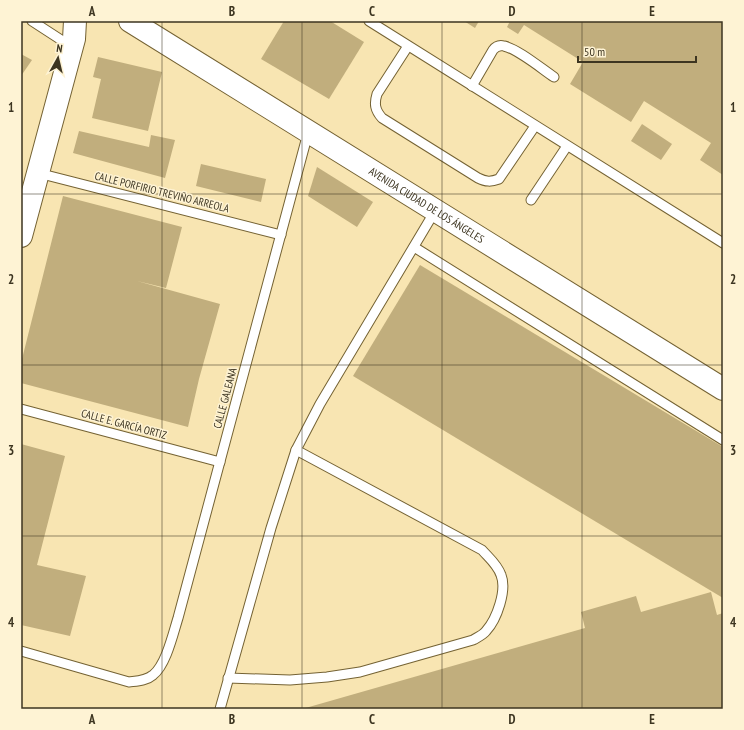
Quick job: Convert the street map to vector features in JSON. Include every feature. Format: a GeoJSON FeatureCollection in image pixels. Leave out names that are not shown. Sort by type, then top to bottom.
{"type":"FeatureCollection","features":[{"type":"Feature","properties":{"kind":"street","name":"AVENIDA CIUDAD DE LOS ÁNGELES"},"geometry":{"type":"LineString","coordinates":[[130,21],[723,390]]}},
{"type":"Feature","properties":{"kind":"street"},"geometry":{"type":"LineString","coordinates":[[21,236],[77,32]]}},
{"type":"Feature","properties":{"kind":"lane"},"geometry":{"type":"LineString","coordinates":[[32,21],[77,32]]}},
{"type":"Feature","properties":{"kind":"lane"},"geometry":{"type":"LineString","coordinates":[[369,21],[723,243]]}},
{"type":"Feature","properties":{"kind":"lane"},"geometry":{"type":"LineString","coordinates":[[408,46],[377,94],[375,107],[382,118],[484,181],[499,179],[535,126]]}},
{"type":"Feature","properties":{"kind":"lane"},"geometry":{"type":"LineString","coordinates":[[472,86],[493,50],[500,46],[512,49],[554,77]]}},
{"type":"Feature","properties":{"kind":"lane","name":"CALLE GALEANA"},"geometry":{"type":"LineString","coordinates":[[21,651],[129,682],[146,679],[154,675],[159,668],[166,653],[178,618],[308,132]]}},
{"type":"Feature","properties":{"kind":"lane"},"geometry":{"type":"LineString","coordinates":[[531,200],[567,146]]}},
{"type":"Feature","properties":{"kind":"lane","name":"CALLE PORFIRIO TREVIÑO ARREOLA"},"geometry":{"type":"LineString","coordinates":[[38,173],[280,235]]}},
{"type":"Feature","properties":{"kind":"lane"},"geometry":{"type":"LineString","coordinates":[[220,709],[271,528],[296,450],[320,404],[435,211]]}},
{"type":"Feature","properties":{"kind":"lane"},"geometry":{"type":"LineString","coordinates":[[414,247],[723,440]]}},
{"type":"Feature","properties":{"kind":"lane","name":"CALLE E. GARCÍA ORTIZ"},"geometry":{"type":"LineString","coordinates":[[21,409],[220,462]]}},
{"type":"Feature","properties":{"kind":"lane"},"geometry":{"type":"LineString","coordinates":[[228,678],[290,680],[360,672],[474,640],[486,632],[495,618],[500,605],[502,576],[494,562],[482,550],[296,450]]}},
{"type":"Feature","properties":{"kind":"building"},"geometry":{"type":"Polygon","coordinates":[[[284,21],[330,21],[364,42],[329,99],[261,59],[284,21]]]}},
{"type":"Feature","properties":{"kind":"building"},"geometry":{"type":"Polygon","coordinates":[[[464,21],[479,21],[475,28],[464,21]]]}},
{"type":"Feature","properties":{"kind":"building"},"geometry":{"type":"Polygon","coordinates":[[[510,21],[723,21],[723,175],[700,160],[711,143],[644,101],[631,122],[570,84],[583,62],[524,25],[518,34],[507,27],[510,21]]]}},
{"type":"Feature","properties":{"kind":"building"},"geometry":{"type":"Polygon","coordinates":[[[21,54],[32,60],[21,76],[21,54]]]}},
{"type":"Feature","properties":{"kind":"building"},"geometry":{"type":"Polygon","coordinates":[[[98,57],[162,72],[148,131],[92,118],[101,79],[93,77],[98,57]]]}},
{"type":"Feature","properties":{"kind":"building"},"geometry":{"type":"Polygon","coordinates":[[[642,124],[672,144],[661,160],[631,141],[642,124]]]}},
{"type":"Feature","properties":{"kind":"building"},"geometry":{"type":"Polygon","coordinates":[[[79,131],[149,147],[151,135],[175,140],[165,178],[73,153],[79,131]]]}},
{"type":"Feature","properties":{"kind":"building"},"geometry":{"type":"Polygon","coordinates":[[[201,164],[266,179],[261,202],[196,186],[201,164]]]}},
{"type":"Feature","properties":{"kind":"building"},"geometry":{"type":"Polygon","coordinates":[[[317,167],[373,202],[357,227],[308,196],[317,167]]]}},
{"type":"Feature","properties":{"kind":"building"},"geometry":{"type":"Polygon","coordinates":[[[63,196],[182,227],[166,288],[137,281],[220,304],[199,379],[188,427],[21,383],[21,363],[63,196]]]}},
{"type":"Feature","properties":{"kind":"building"},"geometry":{"type":"Polygon","coordinates":[[[420,265],[723,447],[723,598],[353,376],[420,265]]]}},
{"type":"Feature","properties":{"kind":"building"},"geometry":{"type":"Polygon","coordinates":[[[21,444],[65,456],[37,565],[86,576],[70,636],[21,625],[21,444]]]}},
{"type":"Feature","properties":{"kind":"building"},"geometry":{"type":"Polygon","coordinates":[[[711,592],[717,615],[723,613],[723,709],[302,709],[585,628],[581,612],[636,596],[641,612],[711,592]]]}}]}
